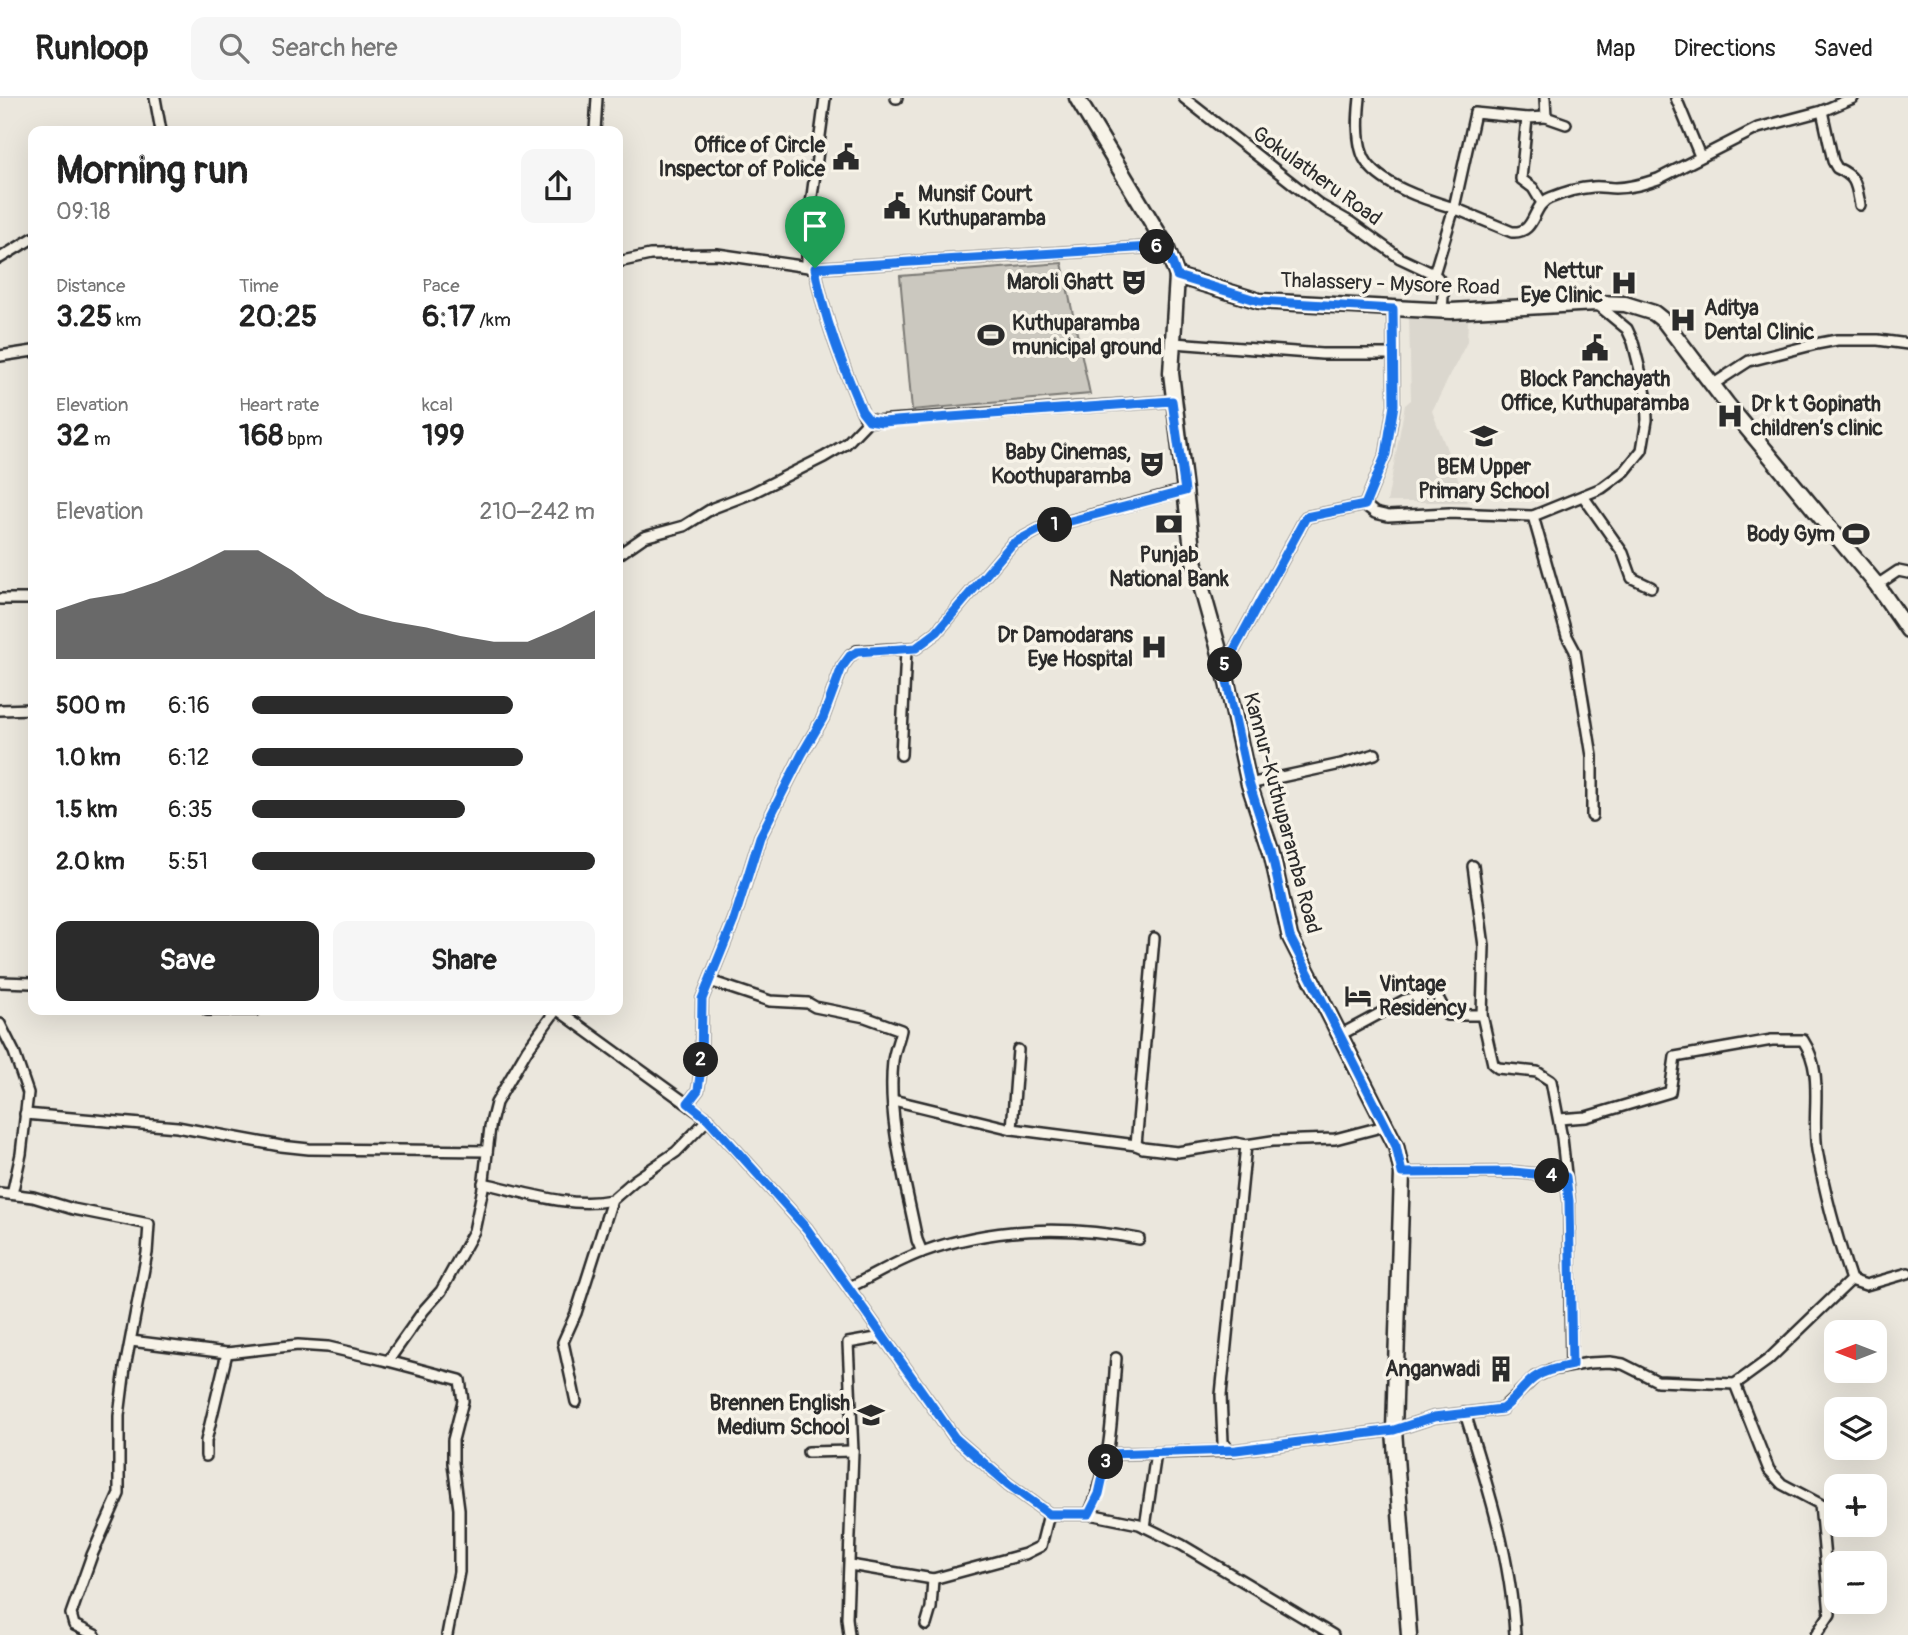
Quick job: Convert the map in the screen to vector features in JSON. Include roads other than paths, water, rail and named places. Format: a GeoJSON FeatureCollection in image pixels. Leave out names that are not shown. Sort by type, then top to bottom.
{"type":"FeatureCollection","features":[{"type":"Feature","properties":{"kind":"main road"},"geometry":{"type":"LineString","coordinates":[[1077,98],[1166,246],[1177,276]]}},
{"type":"Feature","properties":{"kind":"main road","name":"Thalassery - Mysore Road"},"geometry":{"type":"LineString","coordinates":[[1177,276],[1259,301],[1442,310],[1596,303],[1635,306],[1660,316],[1712,384],[1877,585],[1908,630]]}},
{"type":"Feature","properties":{"kind":"main road","name":"Kannur-Kuthuparamba Road"},"geometry":{"type":"LineString","coordinates":[[1177,276],[1171,373],[1172,401],[1194,558],[1224,668],[1249,783],[1271,851],[1290,937],[1396,1146],[1402,1173],[1394,1430],[1409,1635]]}},
{"type":"Feature","properties":{"kind":"street"},"geometry":{"type":"LineString","coordinates":[[155,98],[160,126]]}},
{"type":"Feature","properties":{"kind":"street"},"geometry":{"type":"LineString","coordinates":[[595,126],[597,98]]}},
{"type":"Feature","properties":{"kind":"street"},"geometry":{"type":"LineString","coordinates":[[825,98],[807,234],[811,266],[832,340],[862,411],[869,420],[882,422],[1172,401]]}},
{"type":"Feature","properties":{"kind":"street","name":"Gokulatheru Road"},"geometry":{"type":"LineString","coordinates":[[1184,98],[1320,205],[1350,222],[1400,258],[1434,274]]}},
{"type":"Feature","properties":{"kind":"street"},"geometry":{"type":"LineString","coordinates":[[1360,98],[1359,133],[1365,159],[1390,183],[1520,233],[1527,229],[1542,202],[1549,198],[1594,186],[1616,188],[1642,184],[1758,128],[1822,111],[1853,98]]}},
{"type":"Feature","properties":{"kind":"street"},"geometry":{"type":"LineString","coordinates":[[1545,98],[1546,117]]}},
{"type":"Feature","properties":{"kind":"street"},"geometry":{"type":"LineString","coordinates":[[1676,98],[1700,156]]}},
{"type":"Feature","properties":{"kind":"street"},"geometry":{"type":"LineString","coordinates":[[1822,111],[1833,161],[1837,168],[1846,170],[1854,179],[1858,186],[1860,205]]}},
{"type":"Feature","properties":{"kind":"street"},"geometry":{"type":"LineString","coordinates":[[1442,310],[1443,286],[1441,279],[1434,274],[1454,208],[1475,114],[1546,117],[1566,124]]}},
{"type":"Feature","properties":{"kind":"street"},"geometry":{"type":"LineString","coordinates":[[1527,118],[1521,179],[1533,188],[1542,202]]}},
{"type":"Feature","properties":{"kind":"street"},"geometry":{"type":"LineString","coordinates":[[0,258],[28,241]]}},
{"type":"Feature","properties":{"kind":"street"},"geometry":{"type":"LineString","coordinates":[[623,261],[650,255],[717,254],[811,266],[1166,246]]}},
{"type":"Feature","properties":{"kind":"street"},"geometry":{"type":"LineString","coordinates":[[1365,505],[1375,513],[1388,516],[1450,513],[1533,516],[1602,488],[1625,471],[1642,450],[1647,420],[1646,394],[1628,329],[1596,303]]}},
{"type":"Feature","properties":{"kind":"street"},"geometry":{"type":"LineString","coordinates":[[1365,505],[1386,454],[1394,405],[1393,309]]}},
{"type":"Feature","properties":{"kind":"street"},"geometry":{"type":"LineString","coordinates":[[1712,384],[1749,361],[1816,344],[1837,340],[1878,340],[1908,344]]}},
{"type":"Feature","properties":{"kind":"street"},"geometry":{"type":"LineString","coordinates":[[1174,343],[1322,354],[1393,354]]}},
{"type":"Feature","properties":{"kind":"street"},"geometry":{"type":"LineString","coordinates":[[0,356],[28,352]]}},
{"type":"Feature","properties":{"kind":"street"},"geometry":{"type":"LineString","coordinates":[[623,552],[644,537],[684,526],[713,508],[752,493],[824,457],[846,444],[869,420]]}},
{"type":"Feature","properties":{"kind":"street"},"geometry":{"type":"LineString","coordinates":[[688,1103],[698,1090],[701,1068],[701,1006],[734,920],[760,837],[823,718],[842,667],[850,656],[857,652],[916,648],[937,632],[1012,544],[1040,529],[1185,491]]}},
{"type":"Feature","properties":{"kind":"street"},"geometry":{"type":"LineString","coordinates":[[1583,496],[1623,553],[1632,578],[1651,587]]}},
{"type":"Feature","properties":{"kind":"street"},"geometry":{"type":"LineString","coordinates":[[1224,668],[1306,517],[1365,505]]}},
{"type":"Feature","properties":{"kind":"street"},"geometry":{"type":"LineString","coordinates":[[1533,516],[1567,636],[1575,651],[1592,756],[1592,816]]}},
{"type":"Feature","properties":{"kind":"street"},"geometry":{"type":"LineString","coordinates":[[1877,585],[1898,571],[1908,573]]}},
{"type":"Feature","properties":{"kind":"street"},"geometry":{"type":"LineString","coordinates":[[0,599],[28,599]]}},
{"type":"Feature","properties":{"kind":"street"},"geometry":{"type":"LineString","coordinates":[[901,755],[906,650]]}},
{"type":"Feature","properties":{"kind":"street"},"geometry":{"type":"LineString","coordinates":[[0,710],[28,709]]}},
{"type":"Feature","properties":{"kind":"street"},"geometry":{"type":"LineString","coordinates":[[1249,783],[1341,764],[1375,754]]}},
{"type":"Feature","properties":{"kind":"street"},"geometry":{"type":"LineString","coordinates":[[1473,866],[1484,946],[1482,1015],[1493,1064],[1499,1068],[1537,1072],[1551,1081],[1559,1119],[1569,1201],[1572,1365]]}},
{"type":"Feature","properties":{"kind":"street"},"geometry":{"type":"LineString","coordinates":[[1136,1145],[1154,938]]}},
{"type":"Feature","properties":{"kind":"street"},"geometry":{"type":"LineString","coordinates":[[710,981],[770,1002],[808,1003],[815,1007],[864,1017],[901,1030],[893,1060],[893,1100],[912,1213],[922,1252]]}},
{"type":"Feature","properties":{"kind":"street"},"geometry":{"type":"LineString","coordinates":[[0,982],[28,984]]}},
{"type":"Feature","properties":{"kind":"street"},"geometry":{"type":"LineString","coordinates":[[1340,1035],[1405,1000],[1435,992],[1447,1015],[1482,1015]]}},
{"type":"Feature","properties":{"kind":"street"},"geometry":{"type":"LineString","coordinates":[[388,1361],[424,1310],[442,1291],[474,1231],[496,1103],[527,1050],[553,1015]]}},
{"type":"Feature","properties":{"kind":"street"},"geometry":{"type":"LineString","coordinates":[[564,1015],[708,1119],[807,1229],[955,1438],[1008,1484],[1049,1514],[1089,1514],[1145,1527],[1182,1545],[1333,1635]]}},
{"type":"Feature","properties":{"kind":"street"},"geometry":{"type":"LineString","coordinates":[[0,1024],[14,1052],[28,1093],[21,1154],[12,1194]]}},
{"type":"Feature","properties":{"kind":"street"},"geometry":{"type":"LineString","coordinates":[[1559,1119],[1586,1117],[1670,1092],[1675,1056],[1772,1040],[1803,1040],[1811,1052],[1817,1077],[1817,1147],[1834,1227],[1851,1280]]}},
{"type":"Feature","properties":{"kind":"street"},"geometry":{"type":"LineString","coordinates":[[1012,1129],[1018,1050]]}},
{"type":"Feature","properties":{"kind":"street"},"geometry":{"type":"LineString","coordinates":[[893,1100],[1012,1129],[1177,1152],[1236,1143],[1246,1145],[1272,1141],[1335,1139],[1385,1126]]}},
{"type":"Feature","properties":{"kind":"street"},"geometry":{"type":"LineString","coordinates":[[25,1114],[177,1127],[309,1149],[487,1151]]}},
{"type":"Feature","properties":{"kind":"street"},"geometry":{"type":"LineString","coordinates":[[576,1402],[563,1342],[576,1313],[612,1200],[635,1180],[676,1152],[708,1119]]}},
{"type":"Feature","properties":{"kind":"street"},"geometry":{"type":"LineString","coordinates":[[1229,1451],[1223,1442],[1221,1395],[1246,1145]]}},
{"type":"Feature","properties":{"kind":"street"},"geometry":{"type":"LineString","coordinates":[[1402,1173],[1514,1172],[1566,1177]]}},
{"type":"Feature","properties":{"kind":"street"},"geometry":{"type":"LineString","coordinates":[[483,1183],[562,1200],[612,1200]]}},
{"type":"Feature","properties":{"kind":"street"},"geometry":{"type":"LineString","coordinates":[[0,1194],[33,1197],[73,1209],[149,1224],[147,1253],[119,1416],[119,1494],[92,1555],[71,1614],[74,1625],[95,1635]]}},
{"type":"Feature","properties":{"kind":"street"},"geometry":{"type":"LineString","coordinates":[[850,1287],[922,1252],[1021,1230],[1114,1234],[1139,1239]]}},
{"type":"Feature","properties":{"kind":"street"},"geometry":{"type":"LineString","coordinates":[[1851,1280],[1866,1285],[1908,1273]]}},
{"type":"Feature","properties":{"kind":"street"},"geometry":{"type":"LineString","coordinates":[[1108,1454],[1229,1451],[1394,1430],[1434,1417],[1502,1409],[1535,1377],[1572,1365],[1610,1362],[1634,1369],[1657,1381],[1735,1384],[1768,1360],[1851,1280]]}},
{"type":"Feature","properties":{"kind":"street"},"geometry":{"type":"LineString","coordinates":[[849,1635],[847,1618],[853,1451],[848,1343],[882,1337]]}},
{"type":"Feature","properties":{"kind":"street"},"geometry":{"type":"LineString","coordinates":[[131,1341],[227,1353],[298,1345],[328,1347],[460,1380],[463,1401],[453,1440],[459,1509],[459,1572],[447,1635]]}},
{"type":"Feature","properties":{"kind":"street"},"geometry":{"type":"LineString","coordinates":[[206,1456],[206,1441],[227,1353]]}},
{"type":"Feature","properties":{"kind":"street"},"geometry":{"type":"LineString","coordinates":[[1089,1514],[1099,1494],[1108,1454],[1116,1358]]}},
{"type":"Feature","properties":{"kind":"street"},"geometry":{"type":"LineString","coordinates":[[1735,1384],[1769,1470],[1782,1484],[1820,1504],[1830,1614],[1816,1635]]}},
{"type":"Feature","properties":{"kind":"street"},"geometry":{"type":"LineString","coordinates":[[1465,1413],[1497,1514],[1509,1577],[1515,1635]]}},
{"type":"Feature","properties":{"kind":"street"},"geometry":{"type":"LineString","coordinates":[[808,1452],[853,1451]]}},
{"type":"Feature","properties":{"kind":"street"},"geometry":{"type":"LineString","coordinates":[[1145,1527],[1156,1453]]}},
{"type":"Feature","properties":{"kind":"street"},"geometry":{"type":"LineString","coordinates":[[850,1565],[933,1579],[1026,1554],[1041,1546],[1049,1514]]}},
{"type":"Feature","properties":{"kind":"street"},"geometry":{"type":"LineString","coordinates":[[926,1625],[931,1608],[933,1579]]}},
{"type":"Feature","properties":{"kind":"place","name":"Office of Circle Inspector of Police"},"geometry":{"type":"Point","coordinates":[846,157]}},
{"type":"Feature","properties":{"kind":"place","name":"Munsif Court Kuthuparamba"},"geometry":{"type":"Point","coordinates":[897,206]}},
{"type":"Feature","properties":{"kind":"place","name":"Maroli Ghatt"},"geometry":{"type":"Point","coordinates":[1134,282]}},
{"type":"Feature","properties":{"kind":"place","name":"Nettur Eye Clinic"},"geometry":{"type":"Point","coordinates":[1624,283]}},
{"type":"Feature","properties":{"kind":"place","name":"Aditya Dental Clinic"},"geometry":{"type":"Point","coordinates":[1683,320]}},
{"type":"Feature","properties":{"kind":"place","name":"Kuthuparamba municipal ground"},"geometry":{"type":"Point","coordinates":[991,335]}},
{"type":"Feature","properties":{"kind":"place","name":"Block Panchayath Office, Kuthuparamba"},"geometry":{"type":"Point","coordinates":[1595,348]}},
{"type":"Feature","properties":{"kind":"place","name":"Dr k t Gopinath children’s clinic"},"geometry":{"type":"Point","coordinates":[1730,416]}},
{"type":"Feature","properties":{"kind":"place","name":"BEM Upper Primary School"},"geometry":{"type":"Point","coordinates":[1484,436]}},
{"type":"Feature","properties":{"kind":"place","name":"Baby Cinemas, Koothuparamba"},"geometry":{"type":"Point","coordinates":[1152,464]}},
{"type":"Feature","properties":{"kind":"place","name":"Punjab National Bank"},"geometry":{"type":"Point","coordinates":[1169,524]}},
{"type":"Feature","properties":{"kind":"place","name":"Body Gym"},"geometry":{"type":"Point","coordinates":[1856,534]}},
{"type":"Feature","properties":{"kind":"place","name":"Dr Damodarans Eye Hospital"},"geometry":{"type":"Point","coordinates":[1154,647]}},
{"type":"Feature","properties":{"kind":"place","name":"Vintage Residency"},"geometry":{"type":"Point","coordinates":[1358,996]}},
{"type":"Feature","properties":{"kind":"place","name":"Anganwadi"},"geometry":{"type":"Point","coordinates":[1501,1369]}},
{"type":"Feature","properties":{"kind":"place","name":"Brennen English Medium School"},"geometry":{"type":"Point","coordinates":[871,1415]}}]}
